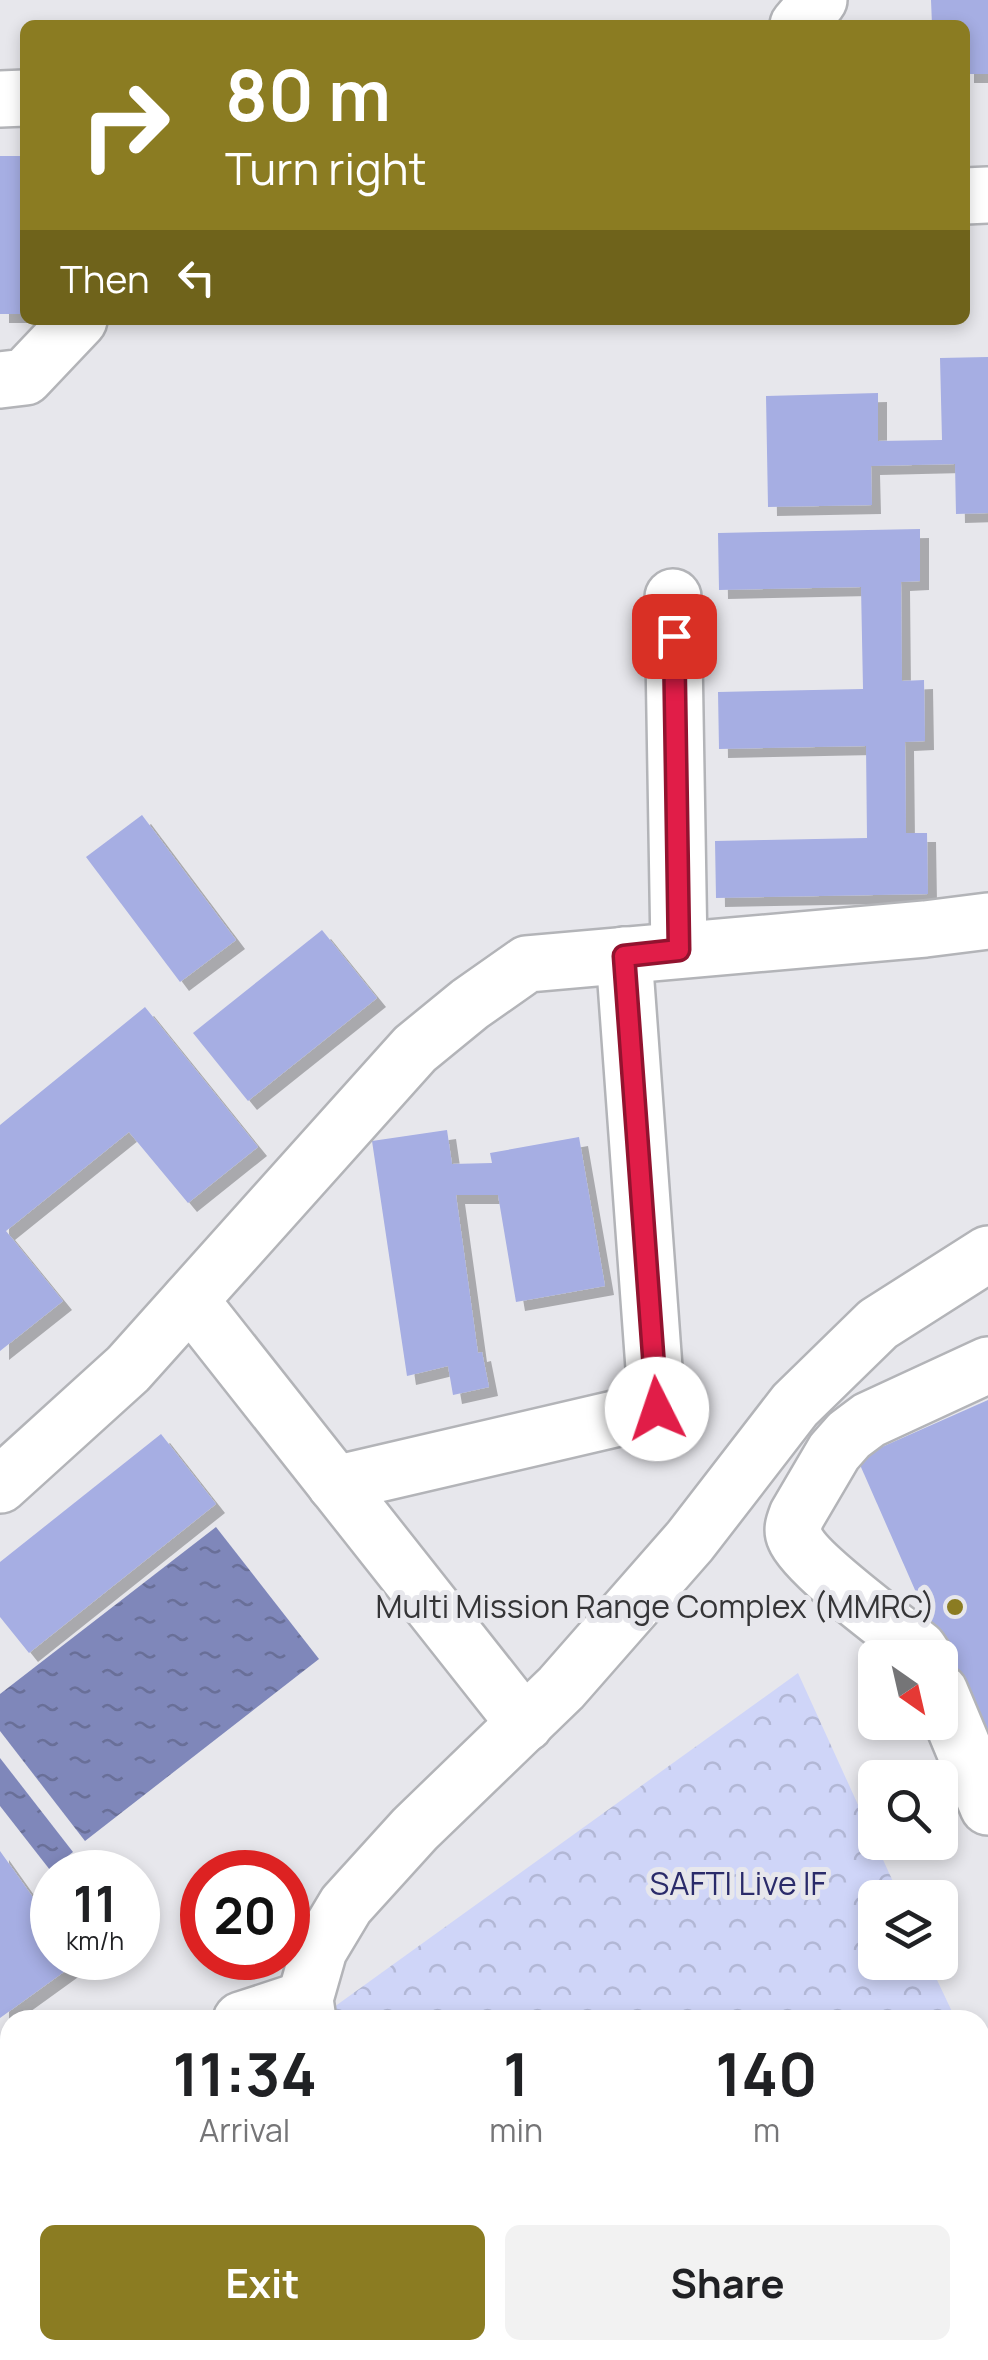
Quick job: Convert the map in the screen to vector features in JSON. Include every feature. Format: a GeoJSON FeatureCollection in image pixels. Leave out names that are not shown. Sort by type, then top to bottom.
{"type":"FeatureCollection","features":[{"type":"Feature","properties":{"kind":"lane"},"geometry":{"type":"LineString","coordinates":[[802,20],[820,0]]}},
{"type":"Feature","properties":{"kind":"lane"},"geometry":{"type":"LineString","coordinates":[[0,380],[25,376],[74,325]]}},
{"type":"Feature","properties":{"kind":"lane"},"geometry":{"type":"LineString","coordinates":[[673,596],[679,950]]}},
{"type":"Feature","properties":{"kind":"lane"},"geometry":{"type":"LineString","coordinates":[[0,1485],[128,1368],[416,1049],[527,964],[988,921]]}},
{"type":"Feature","properties":{"kind":"lane"},"geometry":{"type":"LineString","coordinates":[[335,1484],[657,1409],[624,956]]}},
{"type":"Feature","properties":{"kind":"lane"},"geometry":{"type":"LineString","coordinates":[[306,2010],[319,1950],[346,1905],[416,1828],[561,1688],[690,1541],[795,1406],[878,1324],[988,1254]]}},
{"type":"Feature","properties":{"kind":"lane"},"geometry":{"type":"LineString","coordinates":[[190,1300],[524,1724]]}},
{"type":"Feature","properties":{"kind":"lane"},"geometry":{"type":"LineString","coordinates":[[908,1640],[812,1560],[794,1537],[792,1526],[834,1452],[849,1435],[869,1420],[988,1365]]}},
{"type":"Feature","properties":{"kind":"lane"},"geometry":{"type":"LineString","coordinates":[[958,1735],[988,1807]]}},
{"type":"Feature","properties":{"kind":"green space","name":"SAFTI Live IF"},"geometry":{"type":"Polygon","coordinates":[[[798,1673],[858,1805],[858,1860],[883,1860],[892,1880],[858,1880],[858,1980],[937,1980],[951,2010],[330,2010],[798,1673]]]}},
{"type":"Feature","properties":{"kind":"water"},"geometry":{"type":"Polygon","coordinates":[[[216,1527],[319,1659],[85,1841],[0,1731],[0,1694],[216,1527]]]}},
{"type":"Feature","properties":{"kind":"water"},"geometry":{"type":"Polygon","coordinates":[[[0,1758],[71,1850],[34,1850],[0,1806],[0,1758]]]}},
{"type":"Feature","properties":{"kind":"building"},"geometry":{"type":"Polygon","coordinates":[[[931,0],[988,0],[988,74],[970,74],[970,20],[932,20],[931,0]]]}},
{"type":"Feature","properties":{"kind":"building"},"geometry":{"type":"Polygon","coordinates":[[[0,156],[20,156],[20,314],[0,314],[0,156]]]}},
{"type":"Feature","properties":{"kind":"building"},"geometry":{"type":"Polygon","coordinates":[[[988,357],[988,513],[956,514],[955,464],[871,466],[872,505],[768,507],[766,396],[878,393],[878,441],[942,440],[940,358],[988,357]]]}},
{"type":"Feature","properties":{"kind":"building"},"geometry":{"type":"Polygon","coordinates":[[[920,529],[920,581],[901,582],[902,681],[924,680],[925,741],[905,742],[906,833],[927,833],[928,894],[716,898],[715,841],[867,838],[866,746],[719,749],[718,692],[863,689],[861,587],[719,590],[718,533],[920,529]]]}},
{"type":"Feature","properties":{"kind":"building"},"geometry":{"type":"Polygon","coordinates":[[[142,815],[236,940],[180,982],[86,857],[142,815]]]}},
{"type":"Feature","properties":{"kind":"building"},"geometry":{"type":"Polygon","coordinates":[[[322,930],[377,998],[248,1101],[193,1033],[322,930]]]}},
{"type":"Feature","properties":{"kind":"building"},"geometry":{"type":"Polygon","coordinates":[[[145,1007],[258,1147],[188,1203],[129,1132],[6,1231],[63,1301],[0,1351],[0,1125],[145,1007]]]}},
{"type":"Feature","properties":{"kind":"building"},"geometry":{"type":"Polygon","coordinates":[[[447,1130],[452,1164],[492,1163],[490,1153],[579,1137],[605,1286],[516,1302],[498,1195],[456,1195],[478,1353],[482,1352],[489,1387],[453,1395],[448,1366],[407,1376],[372,1141],[447,1130]]]}},
{"type":"Feature","properties":{"kind":"building","name":"Multi Mission Range Complex (MMRC)"},"geometry":{"type":"Polygon","coordinates":[[[988,1400],[988,1756],[958,1688],[958,1640],[937,1640],[857,1458],[988,1400]]]}},
{"type":"Feature","properties":{"kind":"building"},"geometry":{"type":"Polygon","coordinates":[[[161,1434],[216,1504],[29,1653],[0,1617],[0,1562],[161,1434]]]}},
{"type":"Feature","properties":{"kind":"building"},"geometry":{"type":"Polygon","coordinates":[[[0,1851],[30,1893],[30,1980],[53,1980],[11,2010],[0,2010],[0,1851]]]}},
{"type":"Feature","properties":{"kind":"place","name":"Multi Mission Range Complex (MMRC)"},"geometry":{"type":"Point","coordinates":[955,1607]}},
{"type":"Feature","properties":{"kind":"route"},"geometry":{"type":"LineString","coordinates":[[657,1409],[624,956],[679,950],[674,636]]}}]}
